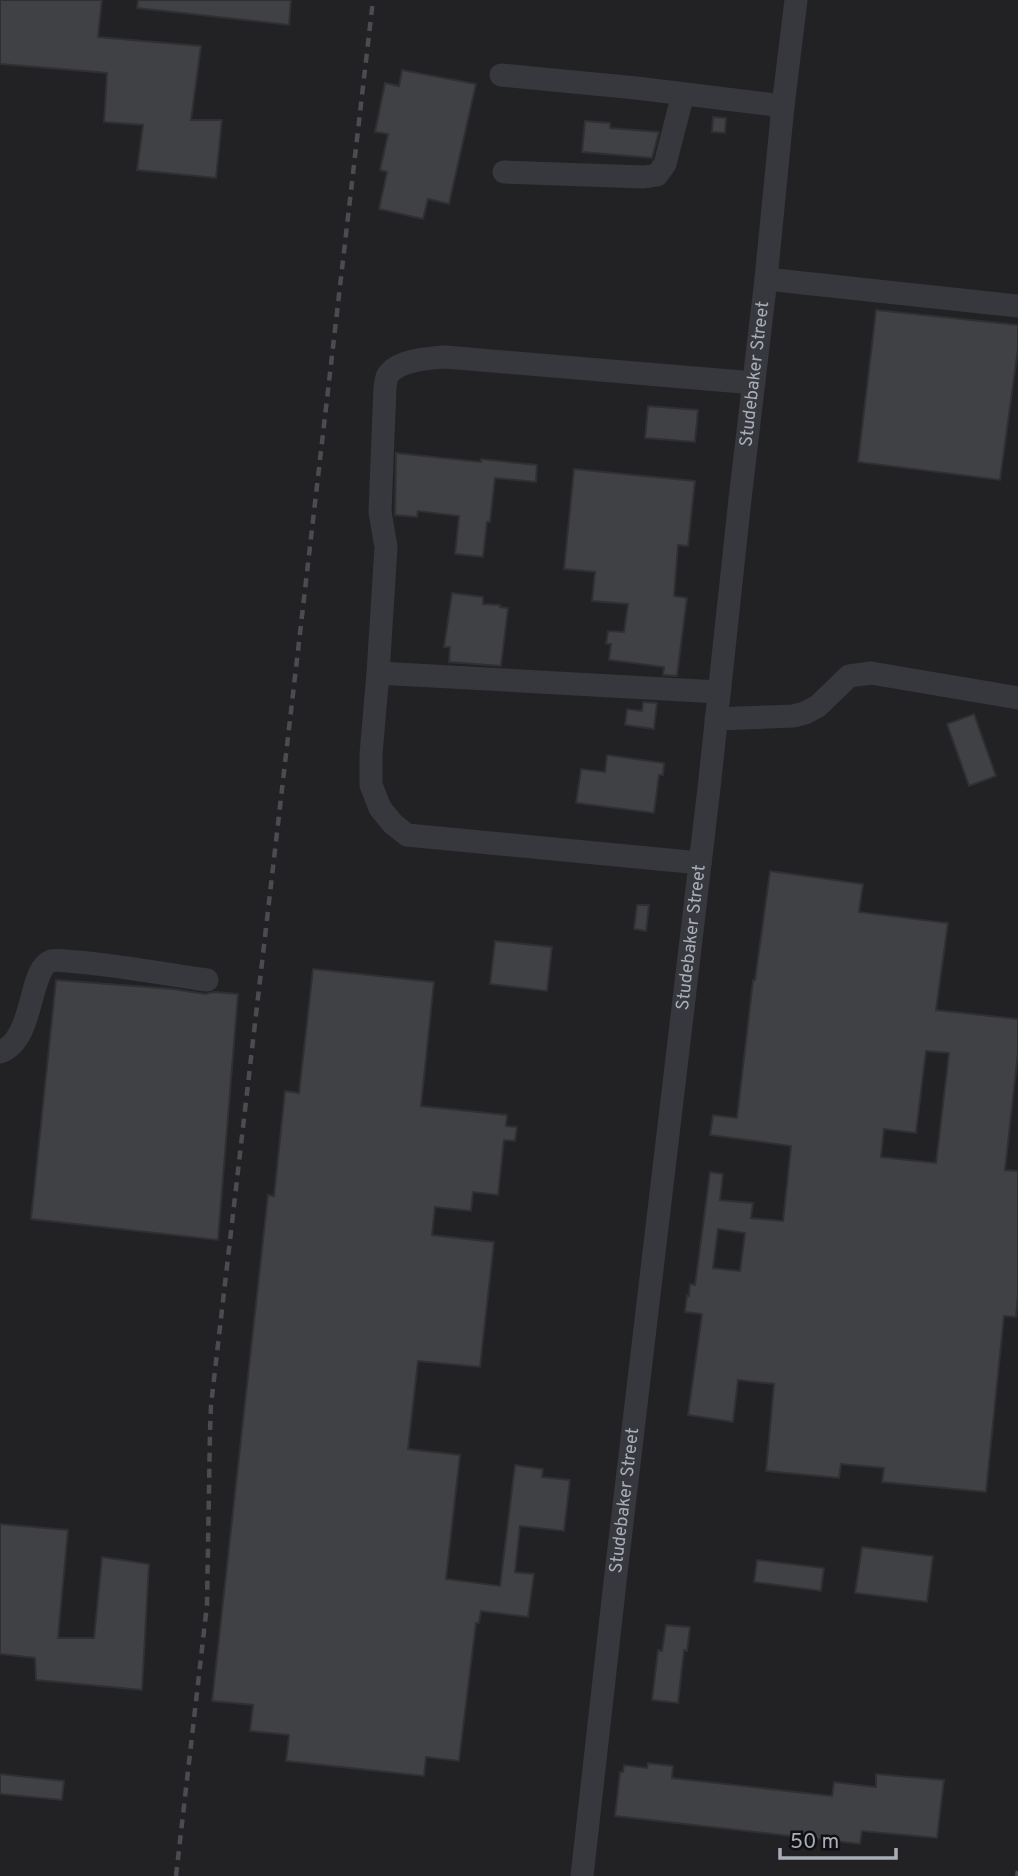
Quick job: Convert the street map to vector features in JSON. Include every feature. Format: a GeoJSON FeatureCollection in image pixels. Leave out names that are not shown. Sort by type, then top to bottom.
{"type":"FeatureCollection","features":[{"type":"Feature","properties":{"kind":"lane","name":"Studebaker Street"},"geometry":{"type":"LineString","coordinates":[[582,1876],[700,863],[796,0]]}},
{"type":"Feature","properties":{"kind":"lane"},"geometry":{"type":"LineString","coordinates":[[500,75],[783,106]]}},
{"type":"Feature","properties":{"kind":"lane"},"geometry":{"type":"LineString","coordinates":[[504,172],[643,177],[657,175],[665,164],[683,94]]}},
{"type":"Feature","properties":{"kind":"lane"},"geometry":{"type":"LineString","coordinates":[[766,279],[1018,306]]}},
{"type":"Feature","properties":{"kind":"lane"},"geometry":{"type":"LineString","coordinates":[[700,863],[407,835],[393,824],[380,808],[371,785],[371,754],[386,547],[380,512],[385,387],[388,374],[400,366],[416,360],[445,357],[754,383]]}},
{"type":"Feature","properties":{"kind":"lane"},"geometry":{"type":"LineString","coordinates":[[378,673],[719,692]]}},
{"type":"Feature","properties":{"kind":"lane"},"geometry":{"type":"LineString","coordinates":[[716,719],[793,716],[805,713],[818,706],[849,676],[871,673],[1018,698]]}},
{"type":"Feature","properties":{"kind":"lane"},"geometry":{"type":"LineString","coordinates":[[0,1052],[16,1039],[28,1013],[38,975],[44,966],[53,961],[97,964],[208,980]]}},
{"type":"Feature","properties":{"kind":"shaded area"},"geometry":{"type":"Polygon","coordinates":[[[0,0],[1018,0],[1018,1876],[0,1876],[0,0]]]}},
{"type":"Feature","properties":{"kind":"building"},"geometry":{"type":"Polygon","coordinates":[[[0,0],[102,0],[98,37],[201,46],[191,120],[222,120],[216,178],[137,170],[143,125],[104,122],[107,73],[0,64],[0,0]]]}},
{"type":"Feature","properties":{"kind":"building"},"geometry":{"type":"Polygon","coordinates":[[[138,0],[291,0],[289,25],[137,8],[138,0]]]}},
{"type":"Feature","properties":{"kind":"building"},"geometry":{"type":"Polygon","coordinates":[[[402,70],[476,84],[449,204],[428,199],[423,219],[379,209],[387,172],[380,170],[388,134],[375,132],[385,83],[399,86],[402,70]]]}},
{"type":"Feature","properties":{"kind":"building"},"geometry":{"type":"Polygon","coordinates":[[[713,117],[726,118],[725,133],[712,132],[713,117]]]}},
{"type":"Feature","properties":{"kind":"building"},"geometry":{"type":"Polygon","coordinates":[[[585,121],[610,123],[610,128],[659,132],[652,158],[582,152],[585,121]]]}},
{"type":"Feature","properties":{"kind":"building"},"geometry":{"type":"Polygon","coordinates":[[[876,310],[1018,325],[1018,349],[1000,480],[858,462],[876,310]]]}},
{"type":"Feature","properties":{"kind":"building"},"geometry":{"type":"Polygon","coordinates":[[[648,406],[698,410],[695,442],[645,438],[648,406]]]}},
{"type":"Feature","properties":{"kind":"building"},"geometry":{"type":"Polygon","coordinates":[[[396,453],[537,465],[536,482],[495,478],[483,557],[455,554],[459,516],[418,511],[417,517],[395,515],[396,453]]]}},
{"type":"Feature","properties":{"kind":"building"},"geometry":{"type":"Polygon","coordinates":[[[574,469],[695,481],[688,546],[678,545],[674,596],[687,598],[677,676],[663,675],[664,667],[609,660],[611,644],[606,644],[608,631],[624,632],[628,604],[592,601],[595,572],[564,569],[574,469]]]}},
{"type":"Feature","properties":{"kind":"building"},"geometry":{"type":"Polygon","coordinates":[[[452,593],[483,597],[483,604],[508,608],[501,666],[449,662],[450,647],[444,647],[452,593]]]}},
{"type":"Feature","properties":{"kind":"building"},"geometry":{"type":"Polygon","coordinates":[[[643,702],[657,703],[654,729],[625,725],[627,709],[642,711],[643,702]]]}},
{"type":"Feature","properties":{"kind":"building"},"geometry":{"type":"Polygon","coordinates":[[[974,714],[996,776],[969,786],[947,724],[974,714]]]}},
{"type":"Feature","properties":{"kind":"building"},"geometry":{"type":"Polygon","coordinates":[[[607,755],[664,763],[663,775],[659,775],[654,813],[576,803],[581,769],[605,772],[607,755]]]}},
{"type":"Feature","properties":{"kind":"building"},"geometry":{"type":"Polygon","coordinates":[[[770,871],[863,884],[859,912],[948,923],[936,1010],[1018,1019],[1018,1053],[1005,1170],[1018,1171],[1018,1295],[1016,1317],[1004,1316],[986,1492],[882,1482],[884,1468],[841,1464],[839,1478],[766,1471],[774,1384],[738,1380],[733,1422],[688,1415],[702,1314],[685,1312],[690,1284],[695,1285],[710,1172],[723,1174],[720,1200],[753,1203],[751,1218],[783,1221],[791,1146],[710,1135],[713,1115],[737,1118],[770,871]],[[926,1051],[916,1133],[884,1129],[881,1157],[936,1163],[949,1053],[926,1051]],[[718,1229],[713,1268],[740,1271],[745,1233],[718,1229]]]}},
{"type":"Feature","properties":{"kind":"building"},"geometry":{"type":"Polygon","coordinates":[[[637,905],[649,905],[646,931],[634,929],[637,905]]]}},
{"type":"Feature","properties":{"kind":"building"},"geometry":{"type":"Polygon","coordinates":[[[495,941],[552,947],[547,991],[490,984],[495,941]]]}},
{"type":"Feature","properties":{"kind":"building"},"geometry":{"type":"Polygon","coordinates":[[[313,969],[434,982],[421,1106],[507,1115],[506,1126],[517,1127],[515,1141],[504,1140],[498,1195],[473,1192],[471,1211],[435,1207],[432,1235],[494,1242],[480,1367],[418,1361],[408,1449],[460,1455],[446,1579],[500,1586],[515,1465],[543,1469],[542,1477],[570,1480],[564,1531],[520,1526],[515,1572],[534,1574],[528,1617],[481,1611],[479,1623],[476,1623],[459,1761],[426,1757],[424,1776],[286,1761],[289,1735],[250,1731],[253,1705],[212,1701],[268,1195],[274,1196],[285,1091],[299,1093],[313,969]]]}},
{"type":"Feature","properties":{"kind":"building"},"geometry":{"type":"Polygon","coordinates":[[[56,980],[205,994],[238,994],[218,1240],[31,1219],[56,980]]]}},
{"type":"Feature","properties":{"kind":"building"},"geometry":{"type":"Polygon","coordinates":[[[0,1524],[68,1530],[58,1638],[94,1638],[102,1557],[149,1564],[142,1690],[36,1680],[35,1658],[0,1654],[0,1524]]]}},
{"type":"Feature","properties":{"kind":"building"},"geometry":{"type":"Polygon","coordinates":[[[862,1547],[933,1556],[927,1602],[855,1593],[862,1547]]]}},
{"type":"Feature","properties":{"kind":"building"},"geometry":{"type":"Polygon","coordinates":[[[757,1560],[824,1568],[821,1591],[754,1582],[757,1560]]]}},
{"type":"Feature","properties":{"kind":"building"},"geometry":{"type":"Polygon","coordinates":[[[666,1625],[690,1627],[687,1651],[684,1650],[678,1703],[652,1700],[658,1650],[662,1651],[666,1625]]]}},
{"type":"Feature","properties":{"kind":"building"},"geometry":{"type":"Polygon","coordinates":[[[648,1763],[673,1766],[672,1778],[832,1796],[834,1782],[876,1787],[876,1774],[944,1780],[937,1838],[862,1831],[860,1844],[615,1816],[620,1772],[623,1772],[624,1765],[647,1768],[648,1763]]]}},
{"type":"Feature","properties":{"kind":"building"},"geometry":{"type":"Polygon","coordinates":[[[0,1774],[64,1781],[62,1800],[0,1794],[0,1774]]]}},
{"type":"Feature","properties":{"kind":"railway"},"geometry":{"type":"LineString","coordinates":[[176,1876],[207,1605],[211,1405],[373,0]]}},
{"type":"Feature","properties":{"kind":"railway"},"geometry":{"type":"LineString","coordinates":[[1017,1876],[1018,1871]]}}]}
